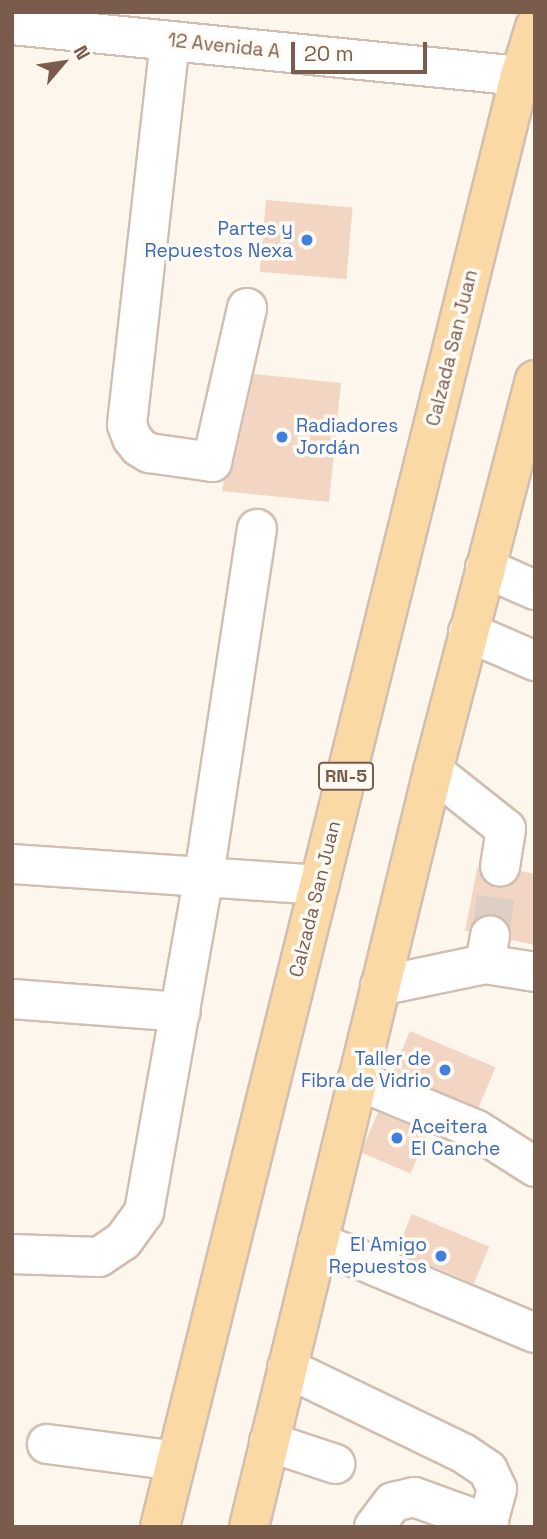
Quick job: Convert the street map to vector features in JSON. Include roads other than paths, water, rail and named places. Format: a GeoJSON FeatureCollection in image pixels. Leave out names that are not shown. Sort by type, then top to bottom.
{"type":"FeatureCollection","features":[{"type":"Feature","properties":{"kind":"main road","name":"Calzada San Juan"},"geometry":{"type":"LineString","coordinates":[[160,1527],[520,76],[535,27]]}},
{"type":"Feature","properties":{"kind":"main road"},"geometry":{"type":"LineString","coordinates":[[248,1527],[432,771],[535,380]]}},
{"type":"Feature","properties":{"kind":"street","name":"12 Avenida A"},"geometry":{"type":"LineString","coordinates":[[12,25],[520,76]]}},
{"type":"Feature","properties":{"kind":"street"},"geometry":{"type":"LineString","coordinates":[[170,41],[127,425],[139,447],[149,453],[212,462],[247,308]]}},
{"type":"Feature","properties":{"kind":"street"},"geometry":{"type":"LineString","coordinates":[[12,1254],[99,1258],[123,1241],[144,1212],[204,875],[257,529]]}},
{"type":"Feature","properties":{"kind":"street"},"geometry":{"type":"LineString","coordinates":[[485,568],[535,590]]}},
{"type":"Feature","properties":{"kind":"street"},"geometry":{"type":"LineString","coordinates":[[468,632],[535,661]]}},
{"type":"Feature","properties":{"kind":"street"},"geometry":{"type":"LineString","coordinates":[[432,771],[506,829],[500,867]]}},
{"type":"Feature","properties":{"kind":"street"},"geometry":{"type":"LineString","coordinates":[[12,864],[204,875],[319,885]]}},
{"type":"Feature","properties":{"kind":"street"},"geometry":{"type":"LineString","coordinates":[[380,986],[487,950],[535,972]]}},
{"type":"Feature","properties":{"kind":"street"},"geometry":{"type":"LineString","coordinates":[[12,999],[180,1012]]}},
{"type":"Feature","properties":{"kind":"street"},"geometry":{"type":"LineString","coordinates":[[358,1080],[477,1130],[535,1167]]}},
{"type":"Feature","properties":{"kind":"street"},"geometry":{"type":"LineString","coordinates":[[318,1242],[535,1333]]}},
{"type":"Feature","properties":{"kind":"street"},"geometry":{"type":"LineString","coordinates":[[287,1368],[463,1453],[488,1470],[497,1489],[488,1525],[414,1497],[393,1502],[374,1527]]}},
{"type":"Feature","properties":{"kind":"street"},"geometry":{"type":"LineString","coordinates":[[269,1442],[335,1464]]}},
{"type":"Feature","properties":{"kind":"street"},"geometry":{"type":"LineString","coordinates":[[47,1444],[176,1461]]}},
{"type":"Feature","properties":{"kind":"tunnel"},"geometry":{"type":"LineString","coordinates":[[490,935],[500,867]]}},
{"type":"Feature","properties":{"kind":"place","name":"Partes y Repuestos Nexa"},"geometry":{"type":"Point","coordinates":[307,240]}},
{"type":"Feature","properties":{"kind":"place","name":"Radiadores Jordán"},"geometry":{"type":"Point","coordinates":[282,437]}},
{"type":"Feature","properties":{"kind":"place","name":"Taller de Fibra de Vidrio"},"geometry":{"type":"Point","coordinates":[445,1070]}},
{"type":"Feature","properties":{"kind":"place","name":"Aceitera El Canche"},"geometry":{"type":"Point","coordinates":[397,1138]}},
{"type":"Feature","properties":{"kind":"place","name":"El Amigo Repuestos"},"geometry":{"type":"Point","coordinates":[441,1256]}}]}
